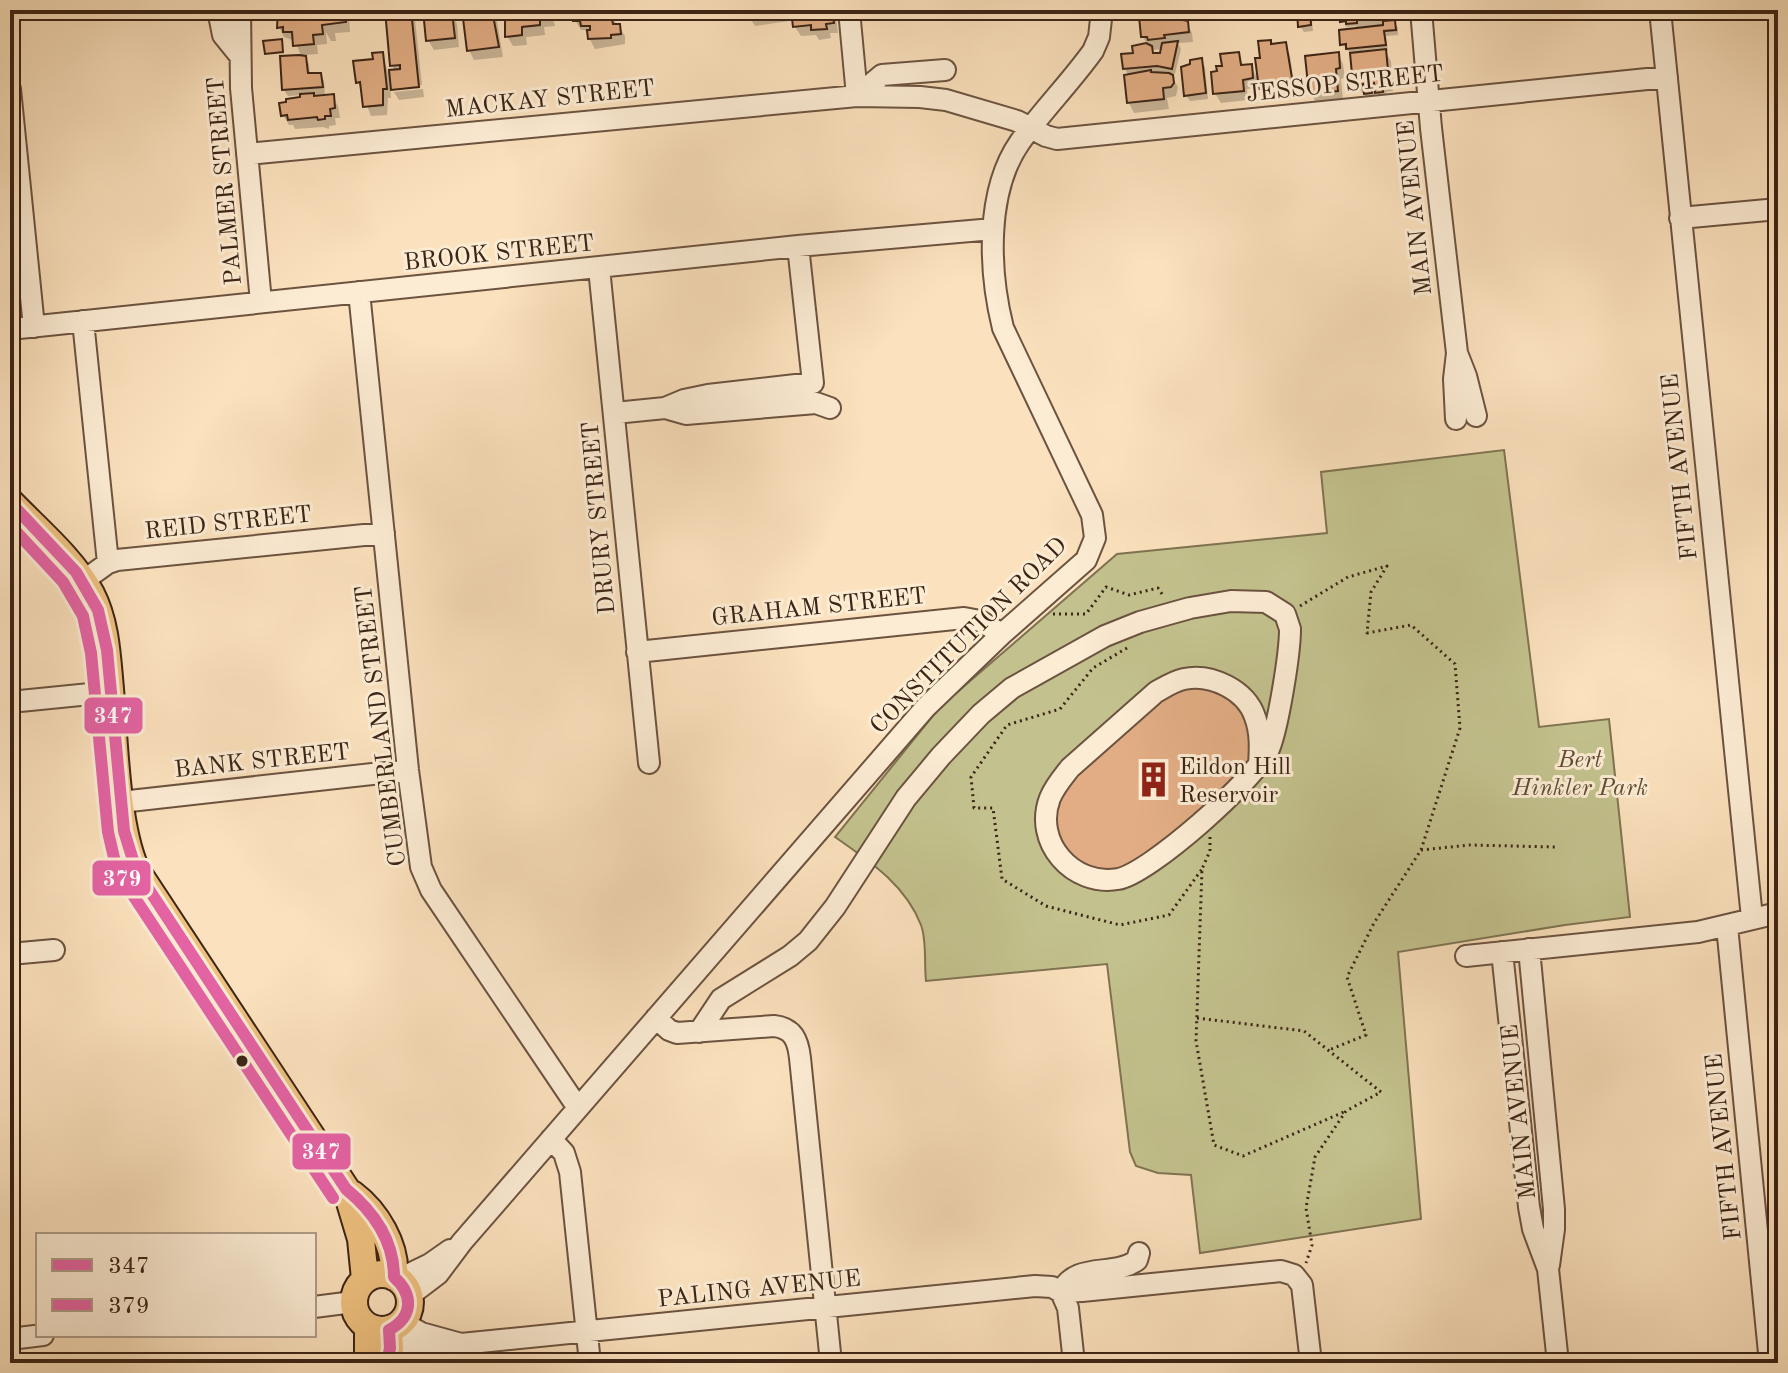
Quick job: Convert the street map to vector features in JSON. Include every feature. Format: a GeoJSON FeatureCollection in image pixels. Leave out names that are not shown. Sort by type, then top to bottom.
{"type":"FeatureCollection","features":[{"type":"Feature","properties":{"kind":"main road"},"geometry":{"type":"LineString","coordinates":[[10,502],[83,581],[101,619],[126,844],[136,870],[346,1189],[361,1239],[357,1317],[388,1326]]}},
{"type":"Feature","properties":{"kind":"main road"},"geometry":{"type":"LineString","coordinates":[[346,1189],[363,1203],[390,1244],[410,1305],[388,1326],[368,1363]]}},
{"type":"Feature","properties":{"kind":"main road"},"geometry":{"type":"LineString","coordinates":[[359,1291],[379,1274],[401,1284]]}},
{"type":"Feature","properties":{"kind":"main road"},"geometry":{"type":"LineString","coordinates":[[387,1363],[390,1348],[388,1326]]}},
{"type":"Feature","properties":{"kind":"street","name":"PALMER STREET"},"geometry":{"type":"LineString","coordinates":[[218,10],[223,35],[240,56]]}},
{"type":"Feature","properties":{"kind":"street","name":"PALMER STREET"},"geometry":{"type":"LineString","coordinates":[[240,10],[247,154],[261,302]]}},
{"type":"Feature","properties":{"kind":"street"},"geometry":{"type":"LineString","coordinates":[[849,10],[857,96]]}},
{"type":"Feature","properties":{"kind":"street","name":"CONSTITUTION ROAD"},"geometry":{"type":"LineString","coordinates":[[401,1284],[462,1242],[926,707],[1086,560],[1095,538],[1087,503],[1003,328],[997,298],[993,229],[998,195],[1008,166],[1020,142],[1093,51],[1099,37],[1102,10]]}},
{"type":"Feature","properties":{"kind":"street","name":"MAIN AVENUE"},"geometry":{"type":"LineString","coordinates":[[1421,10],[1457,353],[1454,379],[1466,418]]}},
{"type":"Feature","properties":{"kind":"street","name":"FIFTH AVENUE"},"geometry":{"type":"LineString","coordinates":[[1660,10],[1752,918]]}},
{"type":"Feature","properties":{"kind":"street","name":"MACKAY STREET"},"geometry":{"type":"LineString","coordinates":[[857,96],[882,75],[945,70]]}},
{"type":"Feature","properties":{"kind":"street","name":"JESSOP STREET"},"geometry":{"type":"LineString","coordinates":[[1031,128],[1049,138],[1062,138],[1667,77]]}},
{"type":"Feature","properties":{"kind":"street"},"geometry":{"type":"LineString","coordinates":[[10,89],[34,327]]}},
{"type":"Feature","properties":{"kind":"street","name":"MACKAY STREET"},"geometry":{"type":"LineString","coordinates":[[247,154],[857,96],[946,100],[1031,128]]}},
{"type":"Feature","properties":{"kind":"street"},"geometry":{"type":"LineString","coordinates":[[1680,218],[1778,209]]}},
{"type":"Feature","properties":{"kind":"street","name":"BROOK STREET"},"geometry":{"type":"LineString","coordinates":[[10,329],[798,246],[993,229]]}},
{"type":"Feature","properties":{"kind":"street"},"geometry":{"type":"LineString","coordinates":[[615,413],[665,408],[686,414],[820,395],[798,246]]}},
{"type":"Feature","properties":{"kind":"street","name":"DRURY STREET"},"geometry":{"type":"LineString","coordinates":[[599,268],[649,763]]}},
{"type":"Feature","properties":{"kind":"street","name":"CUMBERLAND STREET"},"geometry":{"type":"LineString","coordinates":[[359,292],[408,770],[425,878],[578,1108]]}},
{"type":"Feature","properties":{"kind":"street"},"geometry":{"type":"LineString","coordinates":[[83,321],[108,563]]}},
{"type":"Feature","properties":{"kind":"street","name":"REID STREET"},"geometry":{"type":"LineString","coordinates":[[83,581],[108,563],[384,533]]}},
{"type":"Feature","properties":{"kind":"street"},"geometry":{"type":"LineString","coordinates":[[699,1032],[721,999],[790,956],[808,941],[835,907],[906,798],[981,714],[1012,688],[1116,631],[1171,612],[1254,600],[1274,605],[1285,614],[1290,636],[1269,749],[1259,766],[1210,813],[1143,869],[1118,879],[1087,878],[1073,870],[1059,856],[1047,832],[1049,800],[1070,768],[1170,683],[1186,678],[1217,682],[1232,688],[1255,713],[1260,739],[1259,766]]}},
{"type":"Feature","properties":{"kind":"street","name":"GRAHAM STREET"},"geometry":{"type":"LineString","coordinates":[[637,652],[964,618],[980,621],[1002,634]]}},
{"type":"Feature","properties":{"kind":"street"},"geometry":{"type":"LineString","coordinates":[[10,702],[110,692]]}},
{"type":"Feature","properties":{"kind":"street"},"geometry":{"type":"LineString","coordinates":[[1255,713],[1277,715]]}},
{"type":"Feature","properties":{"kind":"street","name":"BANK STREET"},"geometry":{"type":"LineString","coordinates":[[121,802],[408,770]]}},
{"type":"Feature","properties":{"kind":"street"},"geometry":{"type":"LineString","coordinates":[[1466,956],[1698,932],[1778,913]]}},
{"type":"Feature","properties":{"kind":"street","name":"FIFTH AVENUE"},"geometry":{"type":"LineString","coordinates":[[1727,926],[1770,1363]]}},
{"type":"Feature","properties":{"kind":"street","name":"MAIN AVENUE"},"geometry":{"type":"LineString","coordinates":[[1529,949],[1554,1209],[1548,1269]]}},
{"type":"Feature","properties":{"kind":"street"},"geometry":{"type":"LineString","coordinates":[[10,954],[54,950]]}},
{"type":"Feature","properties":{"kind":"street","name":"MAIN AVENUE"},"geometry":{"type":"LineString","coordinates":[[1502,952],[1529,1207],[1533,1229],[1548,1269],[1558,1363]]}},
{"type":"Feature","properties":{"kind":"street"},"geometry":{"type":"LineString","coordinates":[[656,1018],[675,1033],[774,1026],[786,1029],[795,1037],[800,1058],[831,1363]]}},
{"type":"Feature","properties":{"kind":"street"},"geometry":{"type":"LineString","coordinates":[[551,1139],[564,1153],[570,1172],[590,1363]]}},
{"type":"Feature","properties":{"kind":"street"},"geometry":{"type":"LineString","coordinates":[[1074,1363],[1068,1308],[1061,1292],[1075,1275],[1129,1266],[1137,1260],[1139,1253]]}},
{"type":"Feature","properties":{"kind":"street","name":"PALING AVENUE"},"geometry":{"type":"LineString","coordinates":[[388,1326],[461,1344],[1035,1286],[1049,1286],[1061,1292],[1275,1270],[1290,1273],[1300,1281],[1311,1363]]}},
{"type":"Feature","properties":{"kind":"street"},"geometry":{"type":"LineString","coordinates":[[316,1306],[359,1291]]}},
{"type":"Feature","properties":{"kind":"street"},"geometry":{"type":"LineString","coordinates":[[10,1339],[36,1336]]}},
{"type":"Feature","properties":{"kind":"path"},"geometry":{"type":"LineString","coordinates":[[1285,614],[1348,577],[1387,566],[1371,592],[1367,633],[1411,625],[1455,664],[1460,728],[1421,850],[1374,923],[1347,977],[1366,1035],[1329,1050]]}},
{"type":"Feature","properties":{"kind":"path"},"geometry":{"type":"LineString","coordinates":[[1036,605],[1048,614],[1086,614],[1106,587],[1129,595],[1158,588],[1171,612]]}},
{"type":"Feature","properties":{"kind":"path"},"geometry":{"type":"LineString","coordinates":[[1197,1018],[1304,1031],[1381,1092],[1346,1111],[1243,1156],[1214,1145],[1196,1041],[1202,869],[1210,851],[1210,813]]}},
{"type":"Feature","properties":{"kind":"path"},"geometry":{"type":"LineString","coordinates":[[1421,850],[1470,845],[1555,847]]}},
{"type":"Feature","properties":{"kind":"path"},"geometry":{"type":"LineString","coordinates":[[1312,1245],[1306,1208],[1315,1157],[1346,1111]]}},
{"type":"Feature","properties":{"kind":"green space","name":"Bert Hinkler Park"},"geometry":{"type":"Polygon","coordinates":[[[1504,450],[1539,727],[1609,719],[1630,917],[1398,952],[1421,1219],[1200,1253],[1191,1175],[1158,1173],[1136,1166],[1130,1152],[1107,964],[926,981],[921,925],[906,897],[885,875],[835,837],[940,707],[1117,554],[1327,533],[1321,472],[1504,450]]]}},
{"type":"Feature","properties":{"kind":"building"},"geometry":{"type":"Polygon","coordinates":[[[278,10],[345,10],[346,22],[322,25],[323,34],[313,35],[314,44],[293,46],[292,32],[283,32],[283,27],[277,28],[278,10]]]}},
{"type":"Feature","properties":{"kind":"building"},"geometry":{"type":"Polygon","coordinates":[[[385,10],[411,10],[419,87],[391,90],[389,70],[400,69],[400,65],[390,66],[385,10]]]}},
{"type":"Feature","properties":{"kind":"building"},"geometry":{"type":"Polygon","coordinates":[[[423,10],[452,12],[455,38],[426,41],[423,10]]]}},
{"type":"Feature","properties":{"kind":"building"},"geometry":{"type":"Polygon","coordinates":[[[462,10],[492,10],[499,47],[467,51],[462,10]]]}},
{"type":"Feature","properties":{"kind":"building"},"geometry":{"type":"Polygon","coordinates":[[[505,10],[550,10],[551,16],[540,17],[540,25],[522,27],[522,35],[505,37],[505,10]]]}},
{"type":"Feature","properties":{"kind":"building"},"geometry":{"type":"Polygon","coordinates":[[[573,10],[610,10],[613,24],[620,24],[621,34],[611,35],[611,38],[588,39],[590,26],[581,26],[580,21],[573,21],[573,10]]]}},
{"type":"Feature","properties":{"kind":"building"},"geometry":{"type":"Polygon","coordinates":[[[747,10],[785,10],[785,11],[748,17],[747,10]]]}},
{"type":"Feature","properties":{"kind":"building"},"geometry":{"type":"Polygon","coordinates":[[[791,10],[832,10],[834,23],[826,24],[827,29],[811,30],[811,25],[793,27],[791,10]]]}},
{"type":"Feature","properties":{"kind":"building"},"geometry":{"type":"Polygon","coordinates":[[[1144,10],[1176,10],[1177,19],[1188,21],[1189,32],[1148,40],[1141,37],[1139,16],[1145,15],[1144,10]]]}},
{"type":"Feature","properties":{"kind":"building"},"geometry":{"type":"Polygon","coordinates":[[[1297,10],[1310,10],[1311,25],[1298,27],[1297,10]]]}},
{"type":"Feature","properties":{"kind":"building"},"geometry":{"type":"Polygon","coordinates":[[[1339,10],[1386,10],[1387,17],[1346,24],[1346,21],[1340,22],[1339,10]]]}},
{"type":"Feature","properties":{"kind":"building"},"geometry":{"type":"Polygon","coordinates":[[[1395,20],[1396,30],[1384,31],[1386,45],[1346,49],[1346,44],[1340,45],[1339,30],[1383,25],[1383,21],[1395,20]]]}},
{"type":"Feature","properties":{"kind":"building"},"geometry":{"type":"Polygon","coordinates":[[[282,39],[283,52],[265,54],[263,41],[282,39]]]}},
{"type":"Feature","properties":{"kind":"building"},"geometry":{"type":"Polygon","coordinates":[[[1271,40],[1271,44],[1286,42],[1292,78],[1290,82],[1259,89],[1255,58],[1260,58],[1258,41],[1271,40]]]}},
{"type":"Feature","properties":{"kind":"building"},"geometry":{"type":"Polygon","coordinates":[[[1178,41],[1172,69],[1157,66],[1123,69],[1121,54],[1133,53],[1132,46],[1146,43],[1152,46],[1153,53],[1160,53],[1162,43],[1178,41]]]}},
{"type":"Feature","properties":{"kind":"building"},"geometry":{"type":"Polygon","coordinates":[[[1386,49],[1389,81],[1382,82],[1383,92],[1375,93],[1374,83],[1371,84],[1372,93],[1364,94],[1363,84],[1353,85],[1350,53],[1386,49]]]}},
{"type":"Feature","properties":{"kind":"building"},"geometry":{"type":"Polygon","coordinates":[[[383,52],[387,89],[383,89],[383,105],[363,107],[353,61],[373,59],[372,53],[383,52]]]}},
{"type":"Feature","properties":{"kind":"building"},"geometry":{"type":"Polygon","coordinates":[[[1239,52],[1241,65],[1252,64],[1253,78],[1243,80],[1244,91],[1213,94],[1211,72],[1217,71],[1216,66],[1222,66],[1220,54],[1239,52]]]}},
{"type":"Feature","properties":{"kind":"building"},"geometry":{"type":"Polygon","coordinates":[[[1339,52],[1340,68],[1336,69],[1338,91],[1309,94],[1305,56],[1339,52]]]}},
{"type":"Feature","properties":{"kind":"building"},"geometry":{"type":"Polygon","coordinates":[[[280,56],[306,56],[308,73],[321,73],[323,87],[282,90],[280,56]]]}},
{"type":"Feature","properties":{"kind":"building"},"geometry":{"type":"Polygon","coordinates":[[[1202,58],[1206,93],[1184,96],[1181,67],[1190,64],[1190,60],[1202,58]]]}},
{"type":"Feature","properties":{"kind":"building"},"geometry":{"type":"Polygon","coordinates":[[[1151,70],[1173,75],[1171,87],[1163,88],[1164,99],[1127,103],[1124,75],[1151,70]]]}},
{"type":"Feature","properties":{"kind":"building"},"geometry":{"type":"Polygon","coordinates":[[[314,93],[314,96],[334,94],[335,108],[330,109],[331,116],[318,120],[317,117],[288,120],[287,115],[281,116],[279,103],[300,97],[300,94],[314,93]]]}},
{"type":"Feature","properties":{"kind":"building","name":"Eildon Hill Reservoir"},"geometry":{"type":"Polygon","coordinates":[[[1196,685],[1223,691],[1246,714],[1253,748],[1250,761],[1235,783],[1133,868],[1104,873],[1077,863],[1060,843],[1054,818],[1061,788],[1173,691],[1196,685]]]}},
{"type":"Feature","properties":{"kind":"transit line","name":"347"},"geometry":{"type":"LineString","coordinates":[[10,502],[76,572],[98,610],[107,650],[124,831],[136,870],[346,1189],[365,1207],[386,1239],[394,1277],[408,1298],[403,1319],[389,1330],[387,1363]]}},
{"type":"Feature","properties":{"kind":"transit line","name":"379"},"geometry":{"type":"LineString","coordinates":[[10,525],[63,582],[83,616],[91,653],[108,832],[121,877],[333,1198]]}},
{"type":"Feature","properties":{"kind":"place","name":"Eildon Hill Reservoir"},"geometry":{"type":"Point","coordinates":[1153,780]}}]}
